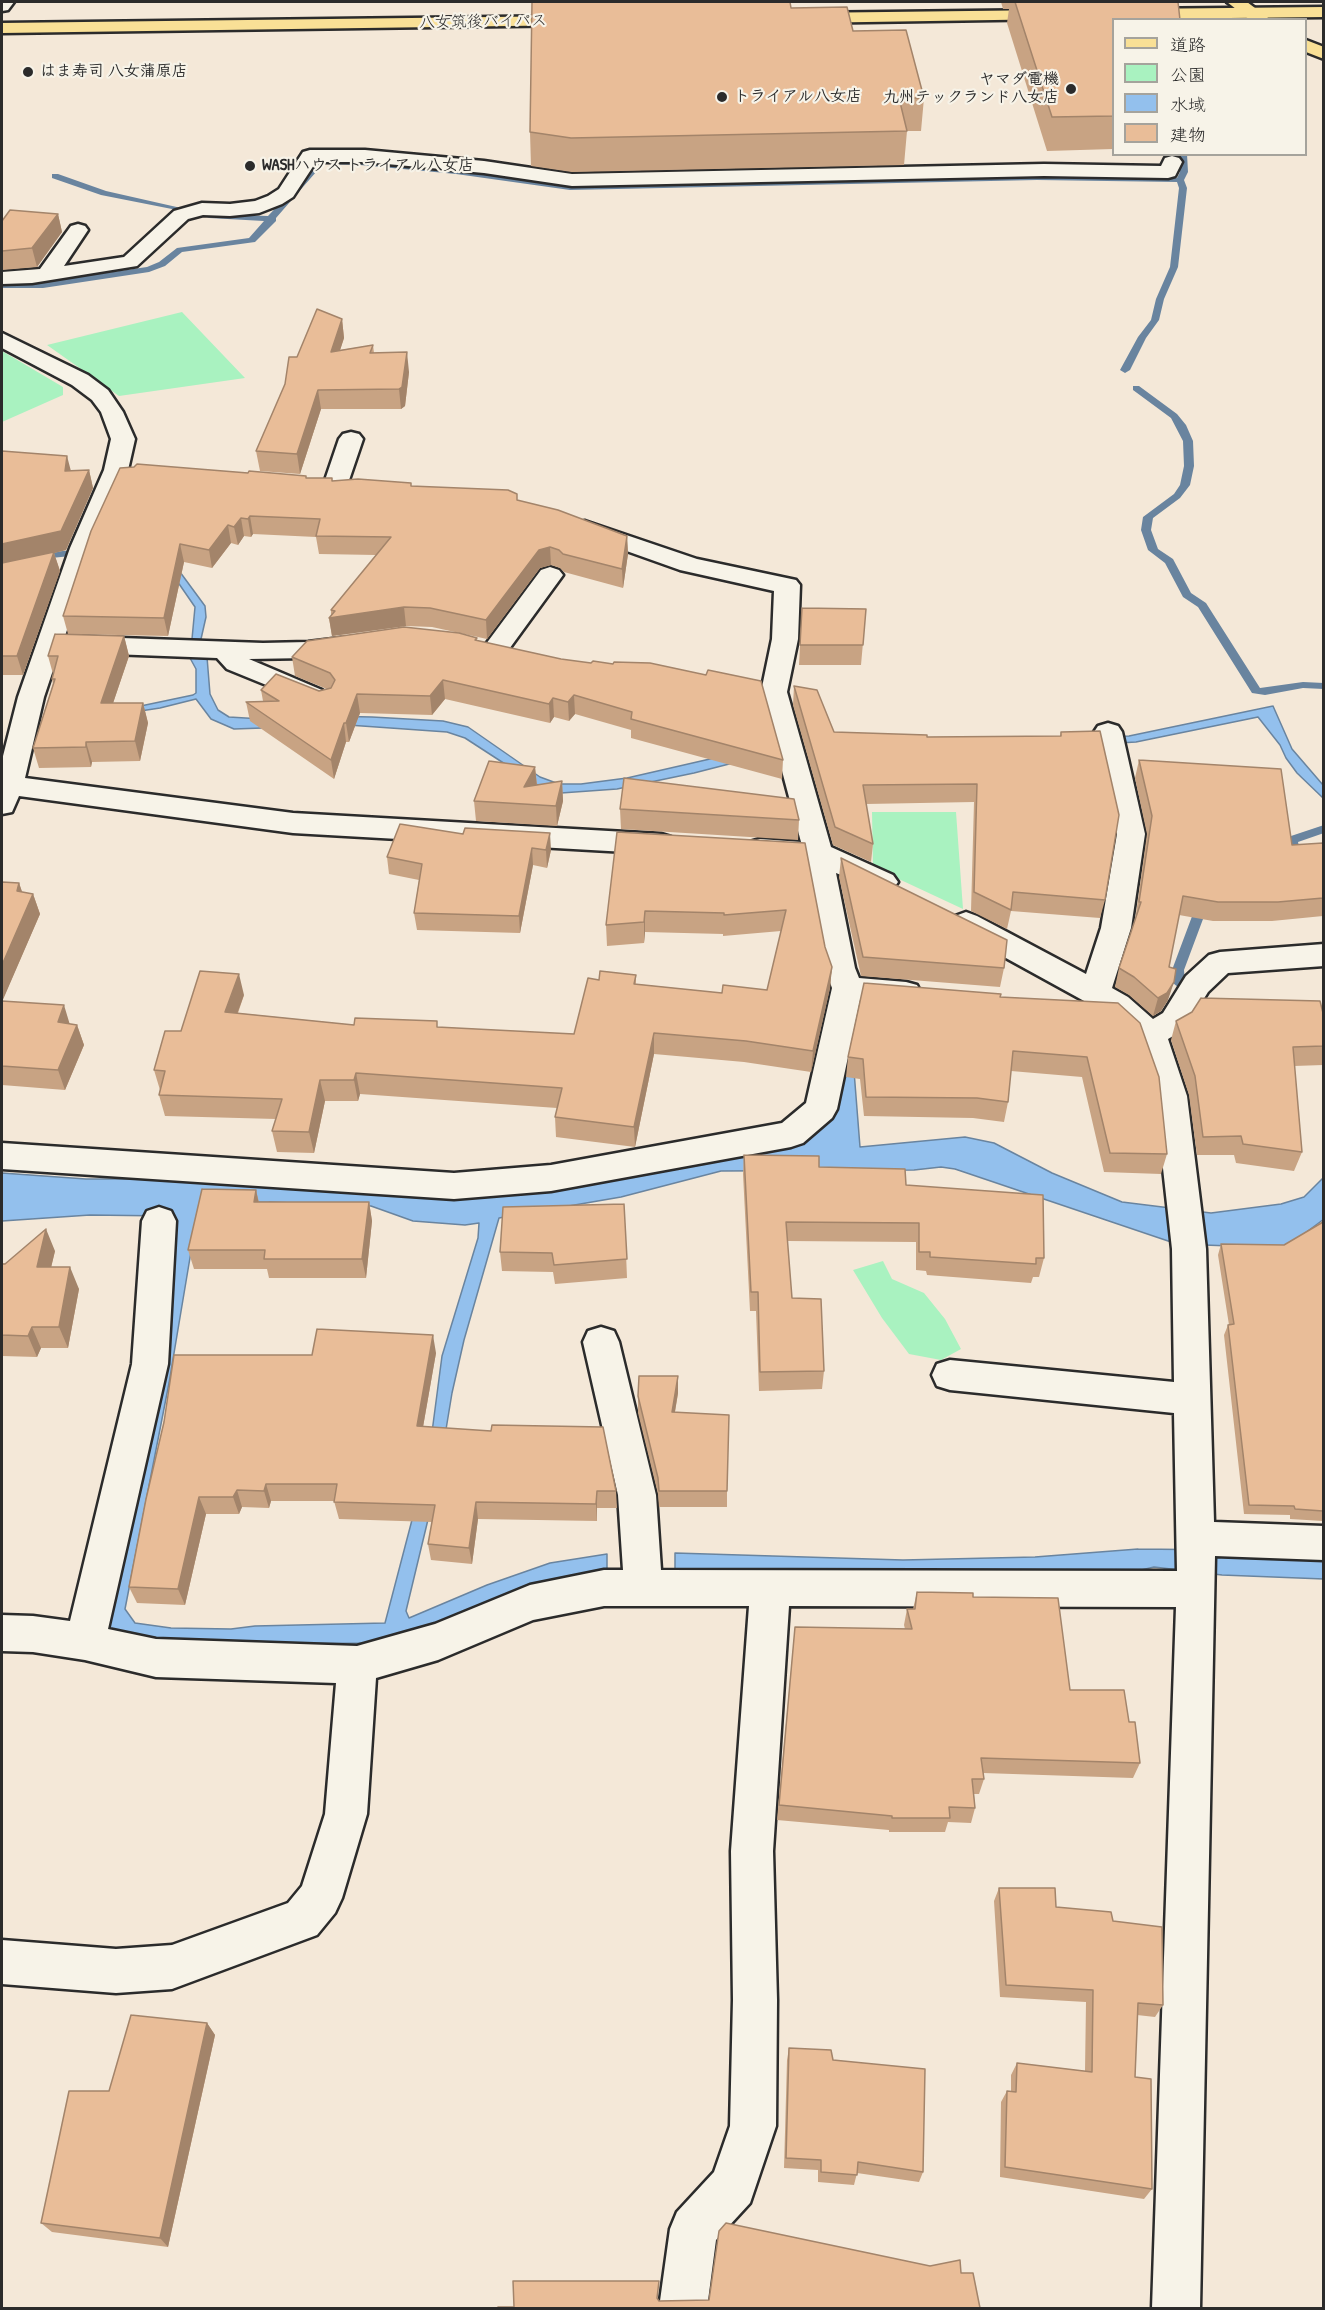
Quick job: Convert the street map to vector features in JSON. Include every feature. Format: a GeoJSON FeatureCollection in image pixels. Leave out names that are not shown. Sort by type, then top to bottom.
{"type":"FeatureCollection","features":[{"type":"Feature","properties":{"kind":"main road"},"geometry":{"type":"LineString","coordinates":[[1236,2],[1258,16]]}},
{"type":"Feature","properties":{"kind":"main road"},"geometry":{"type":"LineString","coordinates":[[790,12],[1069,8]]}},
{"type":"Feature","properties":{"kind":"main road"},"geometry":{"type":"LineString","coordinates":[[1118,15],[1258,16],[1323,12]]}},
{"type":"Feature","properties":{"kind":"main road","name":"八女筑後バイパス"},"geometry":{"type":"LineString","coordinates":[[2,16],[588,15],[2,28]]}},
{"type":"Feature","properties":{"kind":"main road"},"geometry":{"type":"LineString","coordinates":[[1307,46],[1323,54]]}},
{"type":"Feature","properties":{"kind":"street"},"geometry":{"type":"LineString","coordinates":[[2,6],[5,2]]}},
{"type":"Feature","properties":{"kind":"street"},"geometry":{"type":"LineString","coordinates":[[2,278],[47,275],[130,262],[181,214],[202,209],[260,207],[275,200],[286,193],[310,156],[365,156],[484,167],[572,180],[1044,170],[1168,172],[1172,162]]}},
{"type":"Feature","properties":{"kind":"street"},"geometry":{"type":"LineString","coordinates":[[47,275],[78,230]]}},
{"type":"Feature","properties":{"kind":"street"},"geometry":{"type":"LineString","coordinates":[[2,340],[80,380],[100,394],[112,412],[123,438],[128,471],[72,555],[49,644],[6,785],[293,824],[687,845]]}},
{"type":"Feature","properties":{"kind":"street"},"geometry":{"type":"LineString","coordinates":[[335,486],[351,438]]}},
{"type":"Feature","properties":{"kind":"street"},"geometry":{"type":"LineString","coordinates":[[2,1156],[454,1186],[551,1178],[791,1134],[821,1109],[834,1060],[847,988],[840,968],[818,853],[789,746],[764,690],[785,639],[787,585],[743,578],[689,565],[563,519]]}},
{"type":"Feature","properties":{"kind":"street"},"geometry":{"type":"LineString","coordinates":[[495,650],[550,575]]}},
{"type":"Feature","properties":{"kind":"street"},"geometry":{"type":"LineString","coordinates":[[49,644],[308,650],[361,643]]}},
{"type":"Feature","properties":{"kind":"street"},"geometry":{"type":"LineString","coordinates":[[205,648],[323,700]]}},
{"type":"Feature","properties":{"kind":"street"},"geometry":{"type":"LineString","coordinates":[[1106,998],[1131,834],[1109,738]]}},
{"type":"Feature","properties":{"kind":"street"},"geometry":{"type":"LineString","coordinates":[[735,848],[818,853],[906,893]]}},
{"type":"Feature","properties":{"kind":"street"},"geometry":{"type":"LineString","coordinates":[[945,913],[1106,998],[1151,1035],[1171,1096],[1189,1249],[1196,1562],[1176,2308]]}},
{"type":"Feature","properties":{"kind":"street"},"geometry":{"type":"LineString","coordinates":[[1151,1035],[1174,1021],[1197,984],[1220,963],[1323,955]]}},
{"type":"Feature","properties":{"kind":"street"},"geometry":{"type":"LineString","coordinates":[[847,988],[938,996]]}},
{"type":"Feature","properties":{"kind":"street"},"geometry":{"type":"LineString","coordinates":[[1050,1002],[1106,998]]}},
{"type":"Feature","properties":{"kind":"street"},"geometry":{"type":"LineString","coordinates":[[85,1642],[150,1365],[159,1221]]}},
{"type":"Feature","properties":{"kind":"street"},"geometry":{"type":"LineString","coordinates":[[601,1342],[637,1495],[643,1588]]}},
{"type":"Feature","properties":{"kind":"street"},"geometry":{"type":"LineString","coordinates":[[950,1375],[1192,1399]]}},
{"type":"Feature","properties":{"kind":"street"},"geometry":{"type":"LineString","coordinates":[[2,1632],[85,1642],[156,1658],[357,1665],[438,1642],[530,1603],[604,1588],[778,1588],[1196,1562],[1323,1543]]}},
{"type":"Feature","properties":{"kind":"street"},"geometry":{"type":"LineString","coordinates":[[683,2308],[694,2229],[733,2186],[753,2126],[752,1851],[768,1606],[778,1588]]}},
{"type":"Feature","properties":{"kind":"street"},"geometry":{"type":"LineString","coordinates":[[2,1962],[116,1971],[172,1967],[302,1920],[320,1898],[346,1814],[357,1665]]}},
{"type":"Feature","properties":{"kind":"green space"},"geometry":{"type":"Polygon","coordinates":[[[182,312],[245,378],[119,396],[47,345],[182,312]]]}},
{"type":"Feature","properties":{"kind":"green space"},"geometry":{"type":"Polygon","coordinates":[[[2,351],[63,387],[63,395],[2,422],[2,351]]]}},
{"type":"Feature","properties":{"kind":"green space"},"geometry":{"type":"Polygon","coordinates":[[[872,812],[956,812],[963,909],[873,867],[872,812]]]}},
{"type":"Feature","properties":{"kind":"green space"},"geometry":{"type":"Polygon","coordinates":[[[883,1261],[892,1279],[924,1293],[945,1319],[961,1349],[941,1360],[909,1354],[882,1318],[853,1270],[883,1261]]]}},
{"type":"Feature","properties":{"kind":"water"},"geometry":{"type":"Polygon","coordinates":[[[180,572],[205,606],[206,617],[201,639],[192,639],[195,607],[175,578],[180,572]]]}},
{"type":"Feature","properties":{"kind":"water"},"geometry":{"type":"Polygon","coordinates":[[[207,657],[210,694],[218,710],[229,717],[262,719],[327,716],[443,721],[468,727],[540,777],[559,784],[581,784],[627,778],[771,745],[776,752],[694,773],[617,789],[561,793],[542,788],[465,738],[447,732],[348,725],[234,729],[211,719],[196,699],[160,708],[55,724],[193,695],[196,693],[196,669],[190,658],[207,657]]]}},
{"type":"Feature","properties":{"kind":"water"},"geometry":{"type":"Polygon","coordinates":[[[1273,706],[1292,749],[1323,785],[1323,798],[1297,773],[1280,745],[1258,717],[1136,742],[1101,744],[1090,737],[1129,736],[1273,706]]]}},
{"type":"Feature","properties":{"kind":"water"},"geometry":{"type":"Polygon","coordinates":[[[841,1070],[854,1071],[860,1147],[965,1137],[994,1143],[1052,1173],[1122,1202],[1211,1213],[1281,1204],[1304,1197],[1323,1178],[1324,1219],[1285,1248],[1177,1244],[955,1169],[941,1167],[914,1170],[721,1171],[621,1197],[499,1218],[464,1340],[452,1393],[438,1478],[406,1611],[409,1618],[487,1585],[550,1563],[607,1554],[607,1575],[394,1643],[218,1644],[183,1648],[104,1629],[167,1216],[90,1215],[2,1221],[2,1173],[86,1179],[136,1179],[152,1173],[493,1194],[770,1145],[841,1070]],[[269,1202],[199,1204],[169,1383],[125,1609],[135,1623],[171,1628],[231,1629],[255,1626],[385,1623],[429,1455],[442,1356],[478,1238],[479,1223],[465,1225],[413,1221],[371,1206],[269,1202]]]}},
{"type":"Feature","properties":{"kind":"water"},"geometry":{"type":"Polygon","coordinates":[[[1138,1549],[1227,1550],[1323,1556],[1324,1579],[1222,1575],[1154,1567],[1137,1571],[675,1576],[675,1553],[903,1560],[1035,1557],[1138,1549]]]}},
{"type":"Feature","properties":{"kind":"building","name":"トライアル八女店"},"geometry":{"type":"Polygon","coordinates":[[[532,2],[790,2],[791,8],[847,7],[853,31],[906,30],[924,98],[899,98],[907,131],[571,138],[530,132],[532,2]]]}},
{"type":"Feature","properties":{"kind":"building","name":"ヤマダ電機 九州テックランド八女店"},"geometry":{"type":"Polygon","coordinates":[[[1015,2],[1178,2],[1180,18],[1112,18],[1112,116],[1052,117],[1015,2]]]}},
{"type":"Feature","properties":{"kind":"building"},"geometry":{"type":"Polygon","coordinates":[[[10,210],[58,214],[32,248],[2,251],[2,221],[10,210]]]}},
{"type":"Feature","properties":{"kind":"building"},"geometry":{"type":"Polygon","coordinates":[[[317,309],[342,319],[331,352],[373,345],[370,353],[407,352],[402,387],[399,389],[318,390],[297,454],[256,451],[285,384],[289,357],[297,357],[317,309]]]}},
{"type":"Feature","properties":{"kind":"building"},"geometry":{"type":"Polygon","coordinates":[[[2,451],[67,456],[65,471],[89,470],[61,531],[2,544],[2,451]]]}},
{"type":"Feature","properties":{"kind":"building"},"geometry":{"type":"Polygon","coordinates":[[[137,464],[248,473],[249,471],[306,476],[306,478],[332,478],[332,481],[358,479],[411,483],[411,486],[508,490],[517,494],[517,500],[558,510],[627,536],[622,569],[563,554],[550,547],[539,550],[486,620],[430,608],[404,607],[329,618],[335,611],[331,610],[391,537],[316,536],[320,519],[250,516],[248,519],[241,518],[234,527],[228,525],[209,550],[180,544],[164,618],[63,616],[91,531],[120,468],[134,467],[137,464]]]}},
{"type":"Feature","properties":{"kind":"building"},"geometry":{"type":"Polygon","coordinates":[[[54,552],[17,656],[2,656],[2,563],[54,552]]]}},
{"type":"Feature","properties":{"kind":"building"},"geometry":{"type":"Polygon","coordinates":[[[802,608],[866,609],[863,645],[800,645],[802,608]]]}},
{"type":"Feature","properties":{"kind":"building"},"geometry":{"type":"Polygon","coordinates":[[[404,627],[459,633],[477,638],[475,640],[561,659],[613,664],[614,662],[650,663],[706,675],[708,670],[761,681],[783,760],[631,719],[632,712],[574,695],[568,702],[553,698],[549,704],[443,680],[430,696],[357,694],[331,760],[246,702],[279,701],[261,690],[276,674],[319,691],[331,688],[335,680],[330,673],[292,657],[307,641],[404,627]]]}},
{"type":"Feature","properties":{"kind":"building"},"geometry":{"type":"Polygon","coordinates":[[[55,634],[124,636],[101,703],[143,703],[135,741],[86,742],[86,747],[33,748],[55,679],[52,679],[58,656],[48,656],[55,634]]]}},
{"type":"Feature","properties":{"kind":"building"},"geometry":{"type":"Polygon","coordinates":[[[794,686],[817,690],[834,732],[927,735],[927,737],[1061,736],[1061,732],[1100,731],[1119,815],[1105,900],[1013,892],[1011,910],[974,892],[977,784],[863,785],[873,844],[835,827],[794,686]]]}},
{"type":"Feature","properties":{"kind":"building"},"geometry":{"type":"Polygon","coordinates":[[[1139,760],[1281,769],[1292,845],[1323,843],[1323,898],[1278,902],[1218,902],[1183,896],[1169,967],[1176,969],[1174,982],[1167,993],[1158,998],[1134,977],[1119,968],[1141,902],[1139,902],[1152,816],[1139,760]]]}},
{"type":"Feature","properties":{"kind":"building"},"geometry":{"type":"Polygon","coordinates":[[[489,761],[535,767],[524,787],[562,781],[556,806],[474,801],[489,761]]]}},
{"type":"Feature","properties":{"kind":"building"},"geometry":{"type":"Polygon","coordinates":[[[624,778],[794,799],[799,820],[620,809],[624,778]]]}},
{"type":"Feature","properties":{"kind":"building"},"geometry":{"type":"Polygon","coordinates":[[[400,824],[463,834],[465,828],[550,833],[546,850],[532,848],[519,916],[414,913],[422,864],[387,857],[400,824]]]}},
{"type":"Feature","properties":{"kind":"building"},"geometry":{"type":"Polygon","coordinates":[[[617,832],[805,843],[825,947],[832,967],[813,1051],[746,1041],[654,1033],[634,1127],[555,1117],[562,1088],[356,1073],[354,1080],[320,1080],[309,1132],[272,1131],[282,1099],[159,1095],[165,1071],[154,1070],[165,1031],[181,1031],[200,971],[239,974],[225,1012],[354,1025],[355,1018],[437,1021],[437,1027],[574,1034],[588,978],[599,980],[600,971],[636,975],[634,984],[722,993],[723,985],[767,990],[786,910],[724,915],[724,913],[645,911],[644,922],[606,925],[617,832]]]}},
{"type":"Feature","properties":{"kind":"building"},"geometry":{"type":"Polygon","coordinates":[[[841,858],[1007,940],[1004,968],[863,957],[841,858]]]}},
{"type":"Feature","properties":{"kind":"building"},"geometry":{"type":"Polygon","coordinates":[[[2,882],[19,883],[17,891],[33,894],[2,965],[2,882]]]}},
{"type":"Feature","properties":{"kind":"building"},"geometry":{"type":"Polygon","coordinates":[[[864,983],[1001,994],[1000,997],[1118,1003],[1140,1023],[1159,1077],[1167,1154],[1110,1153],[1087,1057],[1013,1051],[1008,1102],[977,1098],[866,1097],[863,1059],[848,1057],[864,983]]]}},
{"type":"Feature","properties":{"kind":"building"},"geometry":{"type":"Polygon","coordinates":[[[1201,998],[1320,1001],[1323,1013],[1323,1046],[1293,1047],[1302,1152],[1243,1144],[1241,1136],[1203,1137],[1195,1076],[1176,1021],[1192,1012],[1201,998]]]}},
{"type":"Feature","properties":{"kind":"building"},"geometry":{"type":"Polygon","coordinates":[[[2,1001],[64,1005],[58,1022],[77,1025],[58,1070],[2,1066],[2,1001]]]}},
{"type":"Feature","properties":{"kind":"building"},"geometry":{"type":"Polygon","coordinates":[[[744,1155],[819,1156],[819,1167],[905,1169],[906,1185],[1043,1195],[1044,1258],[1036,1258],[1036,1264],[930,1257],[930,1252],[919,1252],[919,1223],[786,1222],[792,1298],[821,1299],[824,1371],[760,1372],[758,1292],[751,1292],[744,1155]]]}},
{"type":"Feature","properties":{"kind":"building"},"geometry":{"type":"Polygon","coordinates":[[[202,1189],[256,1190],[254,1202],[369,1202],[362,1259],[264,1259],[265,1250],[188,1250],[202,1189]]]}},
{"type":"Feature","properties":{"kind":"building"},"geometry":{"type":"Polygon","coordinates":[[[624,1204],[627,1259],[554,1265],[552,1253],[500,1252],[503,1207],[624,1204]]]}},
{"type":"Feature","properties":{"kind":"building"},"geometry":{"type":"Polygon","coordinates":[[[1323,1222],[1323,1511],[1295,1509],[1294,1506],[1249,1505],[1228,1325],[1234,1324],[1221,1244],[1284,1245],[1323,1222]]]}},
{"type":"Feature","properties":{"kind":"building"},"geometry":{"type":"Polygon","coordinates":[[[46,1229],[37,1267],[70,1267],[59,1327],[32,1327],[28,1336],[2,1335],[2,1264],[5,1264],[46,1229]]]}},
{"type":"Feature","properties":{"kind":"building"},"geometry":{"type":"Polygon","coordinates":[[[317,1329],[433,1335],[417,1426],[491,1431],[492,1425],[603,1427],[616,1491],[597,1491],[596,1504],[476,1502],[469,1548],[428,1544],[435,1505],[334,1502],[337,1484],[266,1484],[264,1491],[237,1490],[233,1497],[199,1497],[178,1589],[129,1587],[164,1422],[174,1355],[312,1355],[317,1329]]]}},
{"type":"Feature","properties":{"kind":"building"},"geometry":{"type":"Polygon","coordinates":[[[639,1376],[678,1376],[672,1412],[729,1415],[727,1491],[659,1491],[658,1478],[638,1396],[639,1376]]]}},
{"type":"Feature","properties":{"kind":"building"},"geometry":{"type":"Polygon","coordinates":[[[917,1592],[973,1593],[973,1597],[1058,1598],[1070,1690],[1124,1690],[1129,1722],[1135,1722],[1140,1763],[981,1758],[984,1779],[972,1779],[975,1808],[949,1807],[950,1818],[892,1818],[892,1816],[779,1805],[795,1627],[912,1629],[907,1609],[915,1609],[917,1592]]]}},
{"type":"Feature","properties":{"kind":"building"},"geometry":{"type":"Polygon","coordinates":[[[999,1888],[1055,1888],[1056,1907],[1111,1912],[1113,1921],[1162,1927],[1163,2005],[1138,2003],[1135,2077],[1151,2079],[1152,2189],[1005,2167],[1007,2091],[1016,2092],[1017,2063],[1092,2072],[1093,1990],[1006,1985],[999,1888]]]}},
{"type":"Feature","properties":{"kind":"building"},"geometry":{"type":"Polygon","coordinates":[[[131,2015],[207,2023],[160,2238],[41,2223],[69,2091],[109,2091],[131,2015]]]}},
{"type":"Feature","properties":{"kind":"building"},"geometry":{"type":"Polygon","coordinates":[[[789,2048],[831,2050],[833,2060],[925,2069],[923,2172],[858,2162],[857,2175],[821,2172],[821,2160],[786,2158],[789,2048]]]}},
{"type":"Feature","properties":{"kind":"building"},"geometry":{"type":"Polygon","coordinates":[[[726,2223],[930,2266],[960,2260],[961,2273],[973,2273],[980,2308],[497,2308],[514,2307],[513,2281],[659,2281],[657,2298],[659,2301],[709,2300],[719,2231],[726,2223]]]}},
{"type":"Feature","properties":{"kind":"waterway"},"geometry":{"type":"LineString","coordinates":[[1180,180],[1184,172],[1183,156]]}},
{"type":"Feature","properties":{"kind":"waterway"},"geometry":{"type":"LineString","coordinates":[[271,219],[321,162],[360,163],[456,172],[570,188],[1037,178],[1180,180]]}},
{"type":"Feature","properties":{"kind":"waterway"},"geometry":{"type":"LineString","coordinates":[[55,176],[104,193],[177,208]]}},
{"type":"Feature","properties":{"kind":"waterway"},"geometry":{"type":"LineString","coordinates":[[1125,370],[1142,337],[1155,320],[1160,299],[1174,267],[1183,188],[1180,180]]}},
{"type":"Feature","properties":{"kind":"waterway"},"geometry":{"type":"LineString","coordinates":[[209,216],[271,219]]}},
{"type":"Feature","properties":{"kind":"waterway"},"geometry":{"type":"LineString","coordinates":[[2,286],[43,285],[149,269],[162,264],[180,250],[252,240],[271,219]]}},
{"type":"Feature","properties":{"kind":"waterway"},"geometry":{"type":"LineString","coordinates":[[1136,388],[1174,416],[1188,441],[1189,466],[1185,485],[1177,496],[1148,517],[1146,530],[1153,550],[1169,561],[1187,595],[1202,605],[1256,691],[1265,692],[1303,685],[1324,686]]}},
{"type":"Feature","properties":{"kind":"waterway"},"geometry":{"type":"LineString","coordinates":[[2,565],[51,555],[87,552]]}},
{"type":"Feature","properties":{"kind":"waterway"},"geometry":{"type":"LineString","coordinates":[[1296,860],[1292,840],[1324,829]]}},
{"type":"Feature","properties":{"kind":"waterway"},"geometry":{"type":"LineString","coordinates":[[1179,983],[1178,970],[1203,903]]}},
{"type":"Feature","properties":{"kind":"place","name":"はま寿司 八女蒲原店"},"geometry":{"type":"Point","coordinates":[28,72]}},
{"type":"Feature","properties":{"kind":"place","name":"ヤマダ電機 九州テックランド八女店"},"geometry":{"type":"Point","coordinates":[1071,89]}},
{"type":"Feature","properties":{"kind":"place","name":"トライアル八女店"},"geometry":{"type":"Point","coordinates":[722,97]}},
{"type":"Feature","properties":{"kind":"place","name":"WASHハウス トライアル八女店"},"geometry":{"type":"Point","coordinates":[250,166]}}]}
